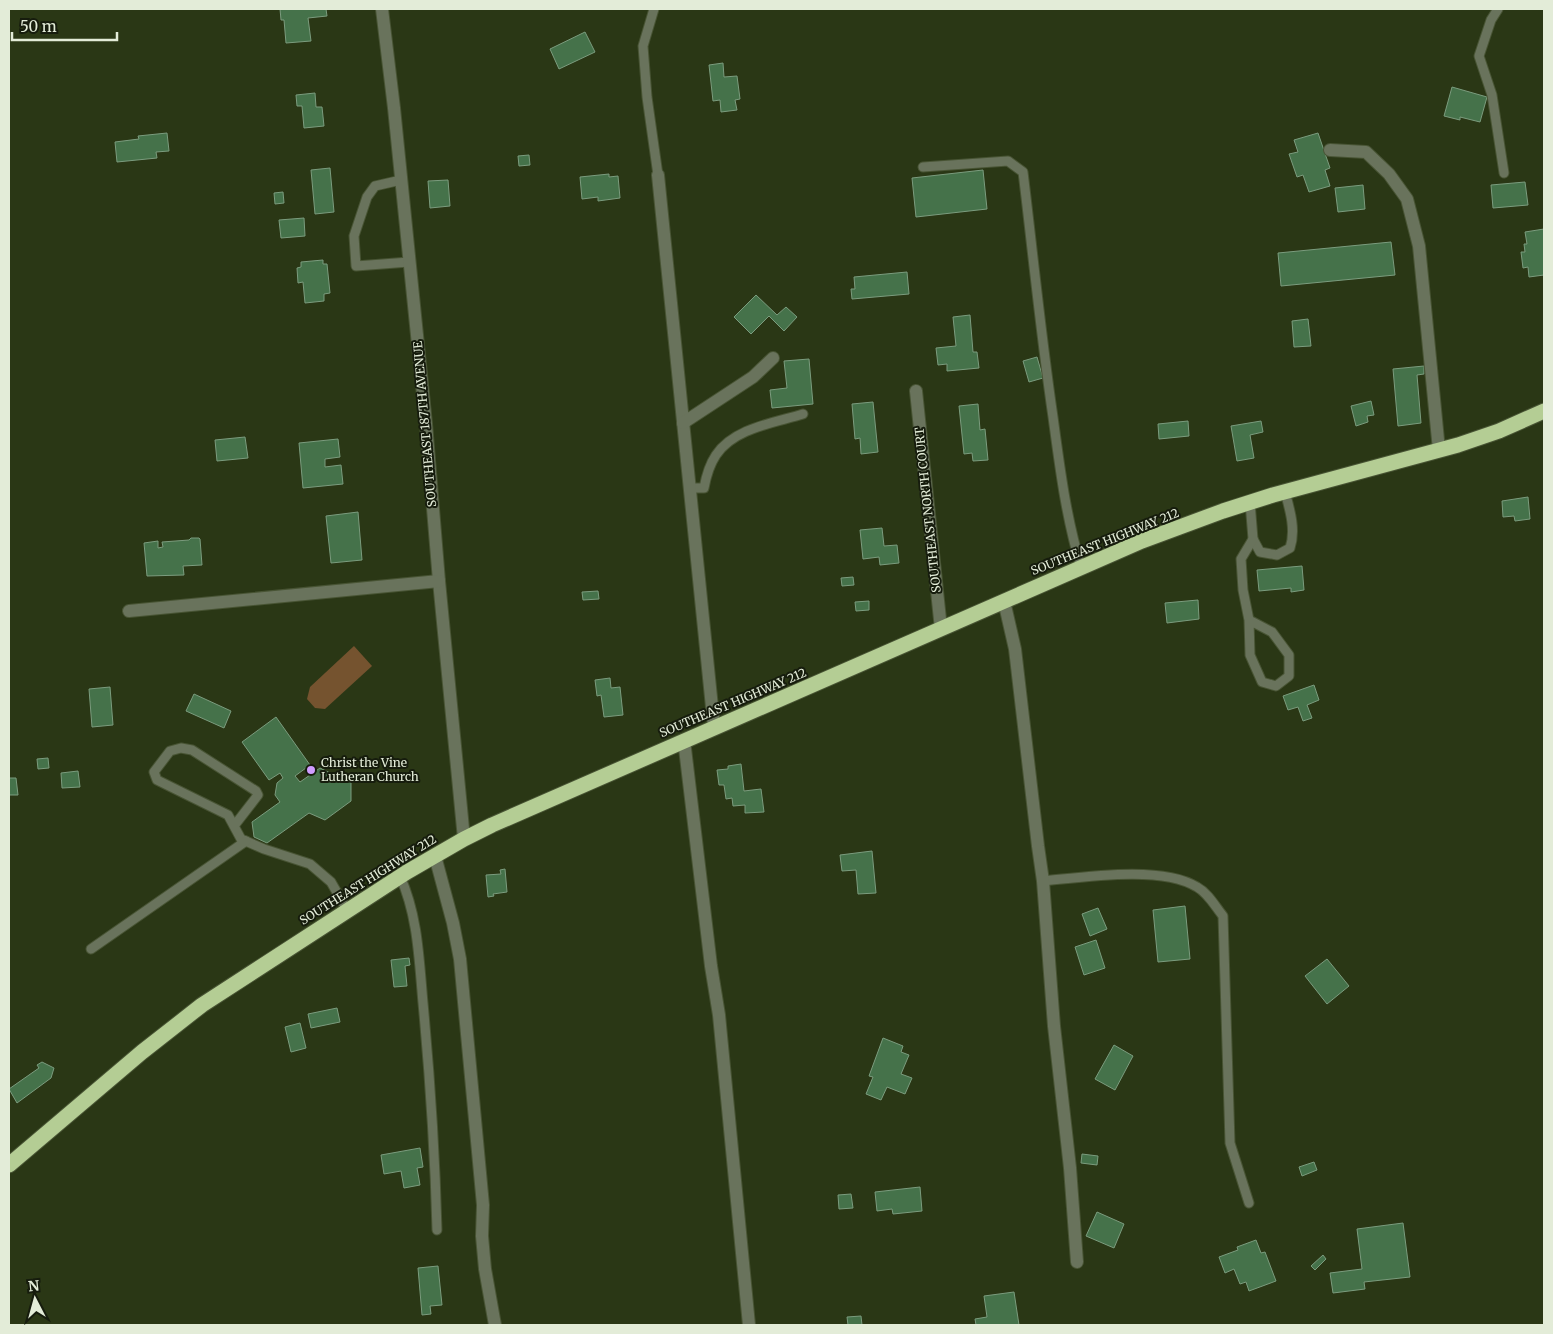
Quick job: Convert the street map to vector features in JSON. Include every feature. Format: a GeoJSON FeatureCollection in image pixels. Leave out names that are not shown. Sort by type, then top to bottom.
{"type":"FeatureCollection","features":[{"type":"Feature","properties":{"kind":"highway","name":"SOUTHEAST HIGHWAY 212"},"geometry":{"type":"LineString","coordinates":[[9,1166],[172,1028],[227,988],[400,876],[464,839],[518,813],[684,740],[1081,567],[1181,526],[1250,502],[1439,450],[1499,431],[1544,411]]}},
{"type":"Feature","properties":{"kind":"street","name":"SOUTHEAST 187TH AVENUE"},"geometry":{"type":"LineString","coordinates":[[382,9],[426,424],[464,839]]}},
{"type":"Feature","properties":{"kind":"street"},"geometry":{"type":"LineString","coordinates":[[1330,150],[1366,152],[1389,174],[1407,199],[1419,246],[1439,450]]}},
{"type":"Feature","properties":{"kind":"street"},"geometry":{"type":"LineString","coordinates":[[658,175],[674,352],[714,727]]}},
{"type":"Feature","properties":{"kind":"street"},"geometry":{"type":"LineString","coordinates":[[683,423],[753,377],[773,358]]}},
{"type":"Feature","properties":{"kind":"street","name":"SOUTHEAST NORTH COURT"},"geometry":{"type":"LineString","coordinates":[[916,391],[941,629]]}},
{"type":"Feature","properties":{"kind":"street"},"geometry":{"type":"LineString","coordinates":[[129,611],[439,581]]}},
{"type":"Feature","properties":{"kind":"street"},"geometry":{"type":"LineString","coordinates":[[1004,601],[1015,650],[1043,881],[1054,1026],[1070,1168],[1077,1262]]}},
{"type":"Feature","properties":{"kind":"street"},"geometry":{"type":"LineString","coordinates":[[684,740],[711,966],[719,1015],[749,1325]]}},
{"type":"Feature","properties":{"kind":"street"},"geometry":{"type":"LineString","coordinates":[[435,856],[454,924],[460,959],[483,1204],[482,1236],[485,1270],[495,1325]]}},
{"type":"Feature","properties":{"kind":"lane"},"geometry":{"type":"LineString","coordinates":[[654,9],[643,46],[647,97],[658,175]]}},
{"type":"Feature","properties":{"kind":"lane"},"geometry":{"type":"LineString","coordinates":[[1498,9],[1491,20],[1479,56],[1492,95],[1504,173]]}},
{"type":"Feature","properties":{"kind":"lane"},"geometry":{"type":"LineString","coordinates":[[923,167],[1008,161],[1023,172],[1049,390],[1063,486],[1071,533],[1081,567]]}},
{"type":"Feature","properties":{"kind":"lane"},"geometry":{"type":"LineString","coordinates":[[401,180],[375,186],[367,197],[354,236],[356,266],[409,262]]}},
{"type":"Feature","properties":{"kind":"lane"},"geometry":{"type":"LineString","coordinates":[[690,488],[704,488],[707,474],[716,455],[727,442],[748,430],[803,414]]}},
{"type":"Feature","properties":{"kind":"lane"},"geometry":{"type":"LineString","coordinates":[[1250,502],[1253,539],[1260,552],[1277,555],[1290,548],[1293,539],[1292,520],[1286,492]]}},
{"type":"Feature","properties":{"kind":"lane"},"geometry":{"type":"LineString","coordinates":[[1249,620],[1272,632],[1289,655],[1289,676],[1276,686],[1262,682],[1250,655],[1249,620],[1243,590],[1241,559],[1253,539]]}},
{"type":"Feature","properties":{"kind":"lane"},"geometry":{"type":"LineString","coordinates":[[234,826],[258,795],[256,790],[192,750],[181,748],[170,750],[154,772],[157,780],[228,815],[241,839],[264,850],[310,864],[331,882],[347,910]]}},
{"type":"Feature","properties":{"kind":"lane"},"geometry":{"type":"LineString","coordinates":[[91,949],[246,841]]}},
{"type":"Feature","properties":{"kind":"lane"},"geometry":{"type":"LineString","coordinates":[[1043,881],[1105,875],[1165,876],[1182,880],[1198,887],[1208,896],[1223,916],[1230,1143],[1249,1203]]}},
{"type":"Feature","properties":{"kind":"lane"},"geometry":{"type":"LineString","coordinates":[[400,876],[409,896],[417,938],[431,1082],[438,1230]]}},
{"type":"Feature","properties":{"kind":"shaded area"},"geometry":{"type":"Polygon","coordinates":[[[354,646],[372,666],[325,709],[315,708],[307,699],[310,687],[354,646]]]}},
{"type":"Feature","properties":{"kind":"building"},"geometry":{"type":"Polygon","coordinates":[[[280,9],[326,9],[327,16],[308,18],[311,41],[286,43],[284,20],[281,20],[280,9]]]}},
{"type":"Feature","properties":{"kind":"building"},"geometry":{"type":"Polygon","coordinates":[[[585,32],[595,52],[559,69],[550,49],[585,32]]]}},
{"type":"Feature","properties":{"kind":"building"},"geometry":{"type":"Polygon","coordinates":[[[723,63],[724,77],[737,76],[740,99],[735,100],[737,110],[721,112],[720,100],[713,101],[709,65],[723,63]]]}},
{"type":"Feature","properties":{"kind":"building"},"geometry":{"type":"Polygon","coordinates":[[[1452,87],[1487,97],[1480,122],[1460,117],[1460,120],[1444,116],[1452,87]]]}},
{"type":"Feature","properties":{"kind":"building"},"geometry":{"type":"Polygon","coordinates":[[[315,93],[316,107],[322,107],[324,126],[304,128],[302,106],[297,106],[296,95],[315,93]]]}},
{"type":"Feature","properties":{"kind":"building"},"geometry":{"type":"Polygon","coordinates":[[[167,133],[169,151],[156,152],[157,158],[117,162],[115,142],[139,139],[138,136],[167,133]]]}},
{"type":"Feature","properties":{"kind":"building"},"geometry":{"type":"Polygon","coordinates":[[[1318,133],[1330,168],[1325,170],[1330,186],[1309,192],[1303,175],[1297,177],[1289,154],[1298,152],[1294,140],[1318,133]]]}},
{"type":"Feature","properties":{"kind":"building"},"geometry":{"type":"Polygon","coordinates":[[[529,155],[530,165],[519,166],[518,156],[529,155]]]}},
{"type":"Feature","properties":{"kind":"building"},"geometry":{"type":"Polygon","coordinates":[[[330,168],[334,212],[315,214],[311,170],[330,168]]]}},
{"type":"Feature","properties":{"kind":"building"},"geometry":{"type":"Polygon","coordinates":[[[983,170],[987,209],[916,217],[912,178],[983,170]]]}},
{"type":"Feature","properties":{"kind":"building"},"geometry":{"type":"Polygon","coordinates":[[[609,174],[609,177],[618,176],[620,198],[598,201],[598,197],[582,199],[580,177],[609,174]]]}},
{"type":"Feature","properties":{"kind":"building"},"geometry":{"type":"Polygon","coordinates":[[[448,180],[450,206],[430,208],[428,181],[448,180]]]}},
{"type":"Feature","properties":{"kind":"building"},"geometry":{"type":"Polygon","coordinates":[[[1525,182],[1528,205],[1493,208],[1491,185],[1525,182]]]}},
{"type":"Feature","properties":{"kind":"building"},"geometry":{"type":"Polygon","coordinates":[[[1363,185],[1365,209],[1338,212],[1335,188],[1363,185]]]}},
{"type":"Feature","properties":{"kind":"building"},"geometry":{"type":"Polygon","coordinates":[[[283,192],[284,203],[275,204],[274,193],[283,192]]]}},
{"type":"Feature","properties":{"kind":"building"},"geometry":{"type":"Polygon","coordinates":[[[304,218],[305,236],[281,238],[279,220],[304,218]]]}},
{"type":"Feature","properties":{"kind":"building"},"geometry":{"type":"Polygon","coordinates":[[[1544,229],[1544,275],[1529,277],[1528,267],[1523,268],[1521,252],[1525,252],[1524,244],[1527,244],[1525,232],[1544,229]]]}},
{"type":"Feature","properties":{"kind":"building"},"geometry":{"type":"Polygon","coordinates":[[[1391,242],[1395,275],[1281,286],[1278,253],[1391,242]]]}},
{"type":"Feature","properties":{"kind":"building"},"geometry":{"type":"Polygon","coordinates":[[[323,260],[323,264],[327,264],[330,293],[324,294],[324,301],[305,303],[303,282],[298,283],[297,268],[301,267],[301,262],[323,260]]]}},
{"type":"Feature","properties":{"kind":"building"},"geometry":{"type":"Polygon","coordinates":[[[907,272],[909,294],[852,299],[851,289],[855,289],[854,277],[907,272]]]}},
{"type":"Feature","properties":{"kind":"building"},"geometry":{"type":"Polygon","coordinates":[[[756,295],[777,315],[786,307],[797,317],[784,331],[769,316],[751,334],[734,317],[756,295]]]}},
{"type":"Feature","properties":{"kind":"building"},"geometry":{"type":"Polygon","coordinates":[[[970,315],[973,352],[977,352],[979,368],[947,371],[947,364],[938,365],[936,348],[956,346],[953,317],[970,315]]]}},
{"type":"Feature","properties":{"kind":"building"},"geometry":{"type":"Polygon","coordinates":[[[1308,319],[1311,346],[1294,347],[1292,321],[1308,319]]]}},
{"type":"Feature","properties":{"kind":"building"},"geometry":{"type":"Polygon","coordinates":[[[1037,357],[1043,378],[1029,382],[1023,361],[1037,357]]]}},
{"type":"Feature","properties":{"kind":"building"},"geometry":{"type":"Polygon","coordinates":[[[809,359],[813,404],[772,408],[770,390],[787,388],[784,361],[809,359]]]}},
{"type":"Feature","properties":{"kind":"building"},"geometry":{"type":"Polygon","coordinates":[[[1424,366],[1424,374],[1417,375],[1421,423],[1398,426],[1393,369],[1424,366]]]}},
{"type":"Feature","properties":{"kind":"building"},"geometry":{"type":"Polygon","coordinates":[[[1371,401],[1374,415],[1367,416],[1368,422],[1356,426],[1351,406],[1371,401]]]}},
{"type":"Feature","properties":{"kind":"building"},"geometry":{"type":"Polygon","coordinates":[[[873,402],[878,452],[861,454],[860,438],[855,439],[852,404],[873,402]]]}},
{"type":"Feature","properties":{"kind":"building"},"geometry":{"type":"Polygon","coordinates":[[[978,404],[980,430],[985,429],[988,460],[973,461],[972,453],[964,454],[959,406],[978,404]]]}},
{"type":"Feature","properties":{"kind":"building"},"geometry":{"type":"Polygon","coordinates":[[[1188,421],[1189,436],[1159,439],[1158,424],[1188,421]]]}},
{"type":"Feature","properties":{"kind":"building"},"geometry":{"type":"Polygon","coordinates":[[[1261,421],[1263,432],[1250,435],[1254,458],[1237,461],[1231,426],[1261,421]]]}},
{"type":"Feature","properties":{"kind":"building"},"geometry":{"type":"Polygon","coordinates":[[[245,437],[248,458],[217,461],[215,440],[245,437]]]}},
{"type":"Feature","properties":{"kind":"building"},"geometry":{"type":"Polygon","coordinates":[[[338,439],[340,457],[325,459],[325,467],[341,465],[343,484],[303,488],[299,443],[338,439]]]}},
{"type":"Feature","properties":{"kind":"building"},"geometry":{"type":"Polygon","coordinates":[[[1528,497],[1530,519],[1515,521],[1514,516],[1503,517],[1502,501],[1528,497]]]}},
{"type":"Feature","properties":{"kind":"building"},"geometry":{"type":"Polygon","coordinates":[[[358,512],[362,560],[331,563],[326,516],[358,512]]]}},
{"type":"Feature","properties":{"kind":"building"},"geometry":{"type":"Polygon","coordinates":[[[882,528],[884,546],[897,545],[899,563],[880,565],[879,557],[863,559],[860,530],[882,528]]]}},
{"type":"Feature","properties":{"kind":"building"},"geometry":{"type":"Polygon","coordinates":[[[191,538],[200,539],[202,565],[183,566],[184,575],[147,576],[144,543],[158,541],[158,548],[163,547],[162,542],[189,540],[191,538]]]}},
{"type":"Feature","properties":{"kind":"building"},"geometry":{"type":"Polygon","coordinates":[[[1302,566],[1304,590],[1291,592],[1291,588],[1259,591],[1257,570],[1302,566]]]}},
{"type":"Feature","properties":{"kind":"building"},"geometry":{"type":"Polygon","coordinates":[[[853,577],[854,585],[842,586],[841,578],[853,577]]]}},
{"type":"Feature","properties":{"kind":"building"},"geometry":{"type":"Polygon","coordinates":[[[598,591],[599,599],[583,600],[582,592],[598,591]]]}},
{"type":"Feature","properties":{"kind":"building"},"geometry":{"type":"Polygon","coordinates":[[[1198,600],[1199,619],[1167,623],[1165,603],[1198,600]]]}},
{"type":"Feature","properties":{"kind":"building"},"geometry":{"type":"Polygon","coordinates":[[[869,601],[869,610],[856,611],[855,602],[869,601]]]}},
{"type":"Feature","properties":{"kind":"building"},"geometry":{"type":"Polygon","coordinates":[[[610,678],[611,688],[620,687],[623,715],[604,717],[601,695],[597,696],[595,680],[610,678]]]}},
{"type":"Feature","properties":{"kind":"building"},"geometry":{"type":"Polygon","coordinates":[[[1314,685],[1319,700],[1307,705],[1312,718],[1303,721],[1298,707],[1288,710],[1283,696],[1314,685]]]}},
{"type":"Feature","properties":{"kind":"building"},"geometry":{"type":"Polygon","coordinates":[[[110,687],[113,725],[92,727],[89,689],[110,687]]]}},
{"type":"Feature","properties":{"kind":"building"},"geometry":{"type":"Polygon","coordinates":[[[194,694],[231,711],[224,728],[186,711],[194,694]]]}},
{"type":"Feature","properties":{"kind":"building"},"geometry":{"type":"Polygon","coordinates":[[[276,717],[310,765],[295,776],[300,782],[320,768],[336,776],[348,774],[351,778],[351,801],[325,820],[309,813],[267,843],[254,837],[252,822],[280,802],[275,795],[277,783],[283,778],[280,773],[269,780],[242,742],[276,717]]]}},
{"type":"Feature","properties":{"kind":"building"},"geometry":{"type":"Polygon","coordinates":[[[48,758],[49,768],[38,769],[37,759],[48,758]]]}},
{"type":"Feature","properties":{"kind":"building"},"geometry":{"type":"Polygon","coordinates":[[[741,764],[744,791],[761,789],[764,812],[745,813],[745,805],[733,806],[732,798],[726,799],[724,785],[719,785],[717,770],[728,769],[728,766],[741,764]]]}},
{"type":"Feature","properties":{"kind":"building"},"geometry":{"type":"Polygon","coordinates":[[[78,771],[80,787],[62,788],[61,773],[78,771]]]}},
{"type":"Feature","properties":{"kind":"building"},"geometry":{"type":"Polygon","coordinates":[[[9,778],[16,778],[18,795],[9,795],[9,778]]]}},
{"type":"Feature","properties":{"kind":"building"},"geometry":{"type":"Polygon","coordinates":[[[872,851],[876,893],[858,894],[856,870],[842,871],[840,855],[872,851]]]}},
{"type":"Feature","properties":{"kind":"building"},"geometry":{"type":"Polygon","coordinates":[[[505,869],[507,892],[493,894],[494,896],[488,897],[486,875],[501,874],[500,870],[505,869]]]}},
{"type":"Feature","properties":{"kind":"building"},"geometry":{"type":"Polygon","coordinates":[[[1185,906],[1190,959],[1158,962],[1153,910],[1185,906]]]}},
{"type":"Feature","properties":{"kind":"building"},"geometry":{"type":"Polygon","coordinates":[[[1098,908],[1107,929],[1090,936],[1082,914],[1098,908]]]}},
{"type":"Feature","properties":{"kind":"building"},"geometry":{"type":"Polygon","coordinates":[[[1096,940],[1105,968],[1084,975],[1075,947],[1096,940]]]}},
{"type":"Feature","properties":{"kind":"building"},"geometry":{"type":"Polygon","coordinates":[[[409,958],[410,965],[405,966],[407,986],[394,987],[391,960],[409,958]]]}},
{"type":"Feature","properties":{"kind":"building"},"geometry":{"type":"Polygon","coordinates":[[[1327,959],[1349,986],[1327,1004],[1305,976],[1327,959]]]}},
{"type":"Feature","properties":{"kind":"building"},"geometry":{"type":"Polygon","coordinates":[[[337,1008],[340,1022],[311,1028],[308,1014],[337,1008]]]}},
{"type":"Feature","properties":{"kind":"building"},"geometry":{"type":"Polygon","coordinates":[[[300,1023],[306,1048],[291,1052],[285,1027],[300,1023]]]}},
{"type":"Feature","properties":{"kind":"building"},"geometry":{"type":"Polygon","coordinates":[[[883,1038],[903,1046],[901,1052],[909,1055],[901,1074],[912,1078],[905,1094],[887,1087],[881,1100],[866,1094],[873,1077],[869,1076],[883,1038]]]}},
{"type":"Feature","properties":{"kind":"building"},"geometry":{"type":"Polygon","coordinates":[[[1114,1045],[1133,1056],[1115,1090],[1095,1079],[1114,1045]]]}},
{"type":"Feature","properties":{"kind":"building"},"geometry":{"type":"Polygon","coordinates":[[[42,1062],[54,1068],[51,1078],[17,1103],[9,1089],[39,1068],[37,1065],[42,1062]]]}},
{"type":"Feature","properties":{"kind":"building"},"geometry":{"type":"Polygon","coordinates":[[[420,1148],[423,1167],[417,1168],[420,1185],[404,1188],[401,1171],[384,1174],[381,1155],[420,1148]]]}},
{"type":"Feature","properties":{"kind":"building"},"geometry":{"type":"Polygon","coordinates":[[[1082,1154],[1098,1156],[1097,1165],[1081,1163],[1082,1154]]]}},
{"type":"Feature","properties":{"kind":"building"},"geometry":{"type":"Polygon","coordinates":[[[1314,1162],[1317,1170],[1302,1176],[1299,1167],[1314,1162]]]}},
{"type":"Feature","properties":{"kind":"building"},"geometry":{"type":"Polygon","coordinates":[[[920,1187],[922,1211],[893,1214],[892,1209],[877,1211],[875,1192],[920,1187]]]}},
{"type":"Feature","properties":{"kind":"building"},"geometry":{"type":"Polygon","coordinates":[[[851,1194],[853,1208],[839,1209],[838,1195],[851,1194]]]}},
{"type":"Feature","properties":{"kind":"building"},"geometry":{"type":"Polygon","coordinates":[[[1097,1212],[1124,1224],[1114,1248],[1086,1236],[1097,1212]]]}},
{"type":"Feature","properties":{"kind":"building"},"geometry":{"type":"Polygon","coordinates":[[[1403,1223],[1410,1277],[1364,1282],[1365,1289],[1333,1293],[1330,1273],[1362,1269],[1357,1229],[1403,1223]]]}},
{"type":"Feature","properties":{"kind":"building"},"geometry":{"type":"Polygon","coordinates":[[[1256,1240],[1261,1253],[1265,1252],[1276,1281],[1249,1291],[1246,1282],[1240,1284],[1234,1269],[1225,1273],[1219,1257],[1238,1250],[1237,1247],[1256,1240]]]}},
{"type":"Feature","properties":{"kind":"building"},"geometry":{"type":"Polygon","coordinates":[[[1323,1255],[1326,1259],[1315,1270],[1311,1266],[1323,1255]]]}},
{"type":"Feature","properties":{"kind":"building"},"geometry":{"type":"Polygon","coordinates":[[[438,1266],[442,1305],[430,1306],[431,1314],[422,1315],[418,1268],[438,1266]]]}},
{"type":"Feature","properties":{"kind":"building"},"geometry":{"type":"Polygon","coordinates":[[[1014,1292],[1019,1325],[976,1325],[975,1319],[987,1317],[984,1296],[1014,1292]]]}},
{"type":"Feature","properties":{"kind":"building"},"geometry":{"type":"Polygon","coordinates":[[[861,1316],[862,1325],[848,1325],[847,1317],[861,1316]]]}},
{"type":"Feature","properties":{"kind":"place","name":"Christ the Vine Lutheran Church"},"geometry":{"type":"Point","coordinates":[311,770]}}]}
